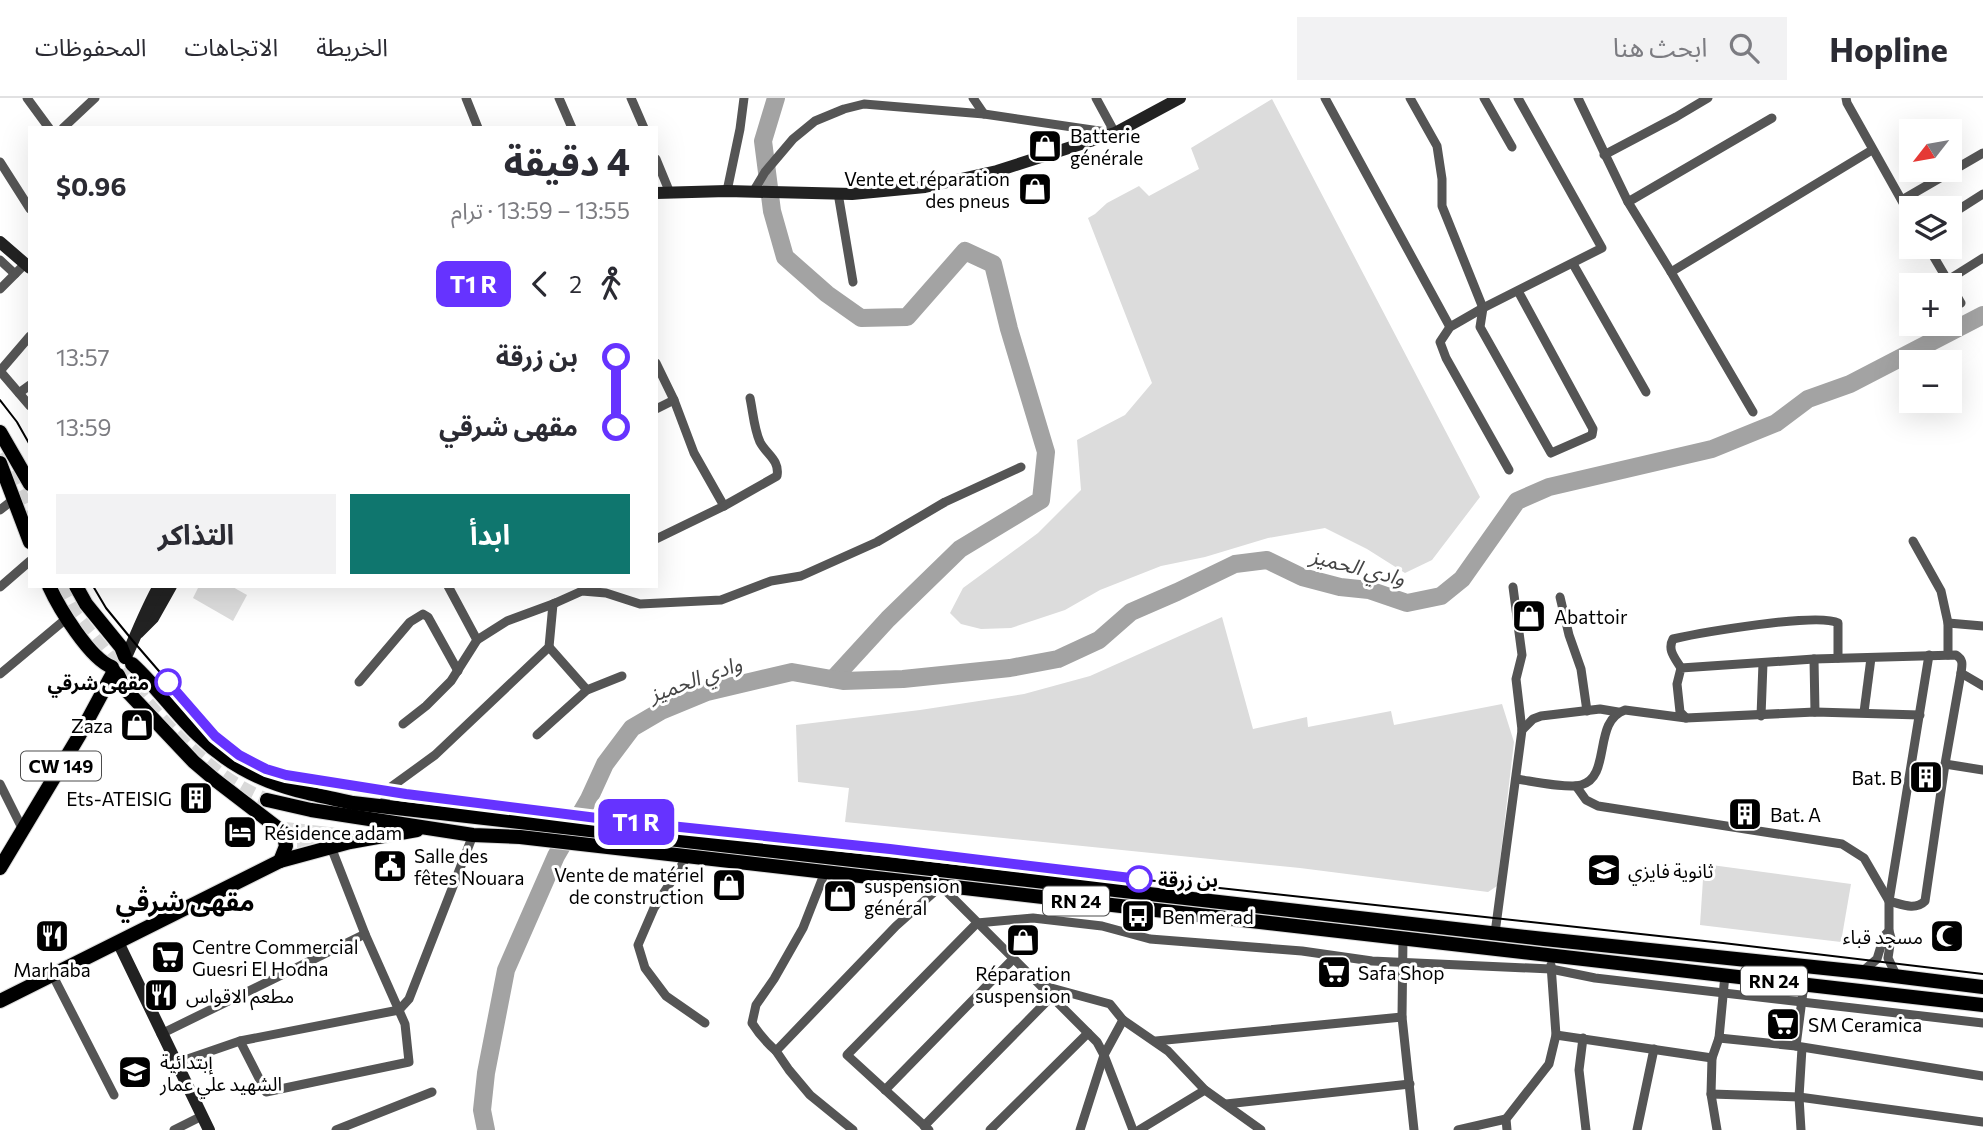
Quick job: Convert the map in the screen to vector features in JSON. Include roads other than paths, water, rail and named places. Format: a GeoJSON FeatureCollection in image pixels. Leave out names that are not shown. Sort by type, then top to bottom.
{"type":"FeatureCollection","features":[{"type":"Feature","properties":{"kind":"main road"},"geometry":{"type":"LineString","coordinates":[[658,193],[838,193],[925,187],[997,171],[1115,133],[1180,98]]}},
{"type":"Feature","properties":{"kind":"main road"},"geometry":{"type":"LineString","coordinates":[[0,242],[27,266]]}},
{"type":"Feature","properties":{"kind":"main road"},"geometry":{"type":"LineString","coordinates":[[0,433],[14,499],[28,537]]}},
{"type":"Feature","properties":{"kind":"main road"},"geometry":{"type":"LineString","coordinates":[[0,433],[28,481]]}},
{"type":"Feature","properties":{"kind":"main road"},"geometry":{"type":"LineString","coordinates":[[50,588],[67,618],[125,689]]}},
{"type":"Feature","properties":{"kind":"main road"},"geometry":{"type":"LineString","coordinates":[[77,588],[127,659]]}},
{"type":"Feature","properties":{"kind":"main road","name":"CW 149"},"geometry":{"type":"LineString","coordinates":[[109,667],[127,675],[131,670],[127,659],[138,633],[153,618],[166,588]]}},
{"type":"Feature","properties":{"kind":"main road"},"geometry":{"type":"LineString","coordinates":[[109,667],[104,657],[114,651],[116,641]]}},
{"type":"Feature","properties":{"kind":"main road","name":"RN 24"},"geometry":{"type":"LineString","coordinates":[[127,659],[199,736],[240,768],[276,785],[353,803],[1495,933],[1551,955]]}},
{"type":"Feature","properties":{"kind":"main road"},"geometry":{"type":"LineString","coordinates":[[102,696],[104,676],[109,667]]}},
{"type":"Feature","properties":{"kind":"main road","name":"CW 149"},"geometry":{"type":"LineString","coordinates":[[0,868],[102,696],[113,685],[109,667]]}},
{"type":"Feature","properties":{"kind":"main road"},"geometry":{"type":"LineString","coordinates":[[102,696],[113,690],[125,689]]}},
{"type":"Feature","properties":{"kind":"main road","name":"RN 24"},"geometry":{"type":"LineString","coordinates":[[125,689],[194,762],[283,832],[286,846],[280,861]]}},
{"type":"Feature","properties":{"kind":"main road"},"geometry":{"type":"LineString","coordinates":[[139,704],[139,698],[146,691],[152,689],[159,692]]}},
{"type":"Feature","properties":{"kind":"main road"},"geometry":{"type":"LineString","coordinates":[[427,810],[348,807],[266,796],[311,810],[429,828]]}},
{"type":"Feature","properties":{"kind":"main road","name":"RN 24"},"geometry":{"type":"LineString","coordinates":[[238,797],[266,808],[305,816],[472,835],[527,838],[1983,1004]]}},
{"type":"Feature","properties":{"kind":"main road","name":"RN 24"},"geometry":{"type":"LineString","coordinates":[[0,1001],[280,861],[371,838],[429,828]]}},
{"type":"Feature","properties":{"kind":"main road"},"geometry":{"type":"LineString","coordinates":[[118,942],[209,1130]]}},
{"type":"Feature","properties":{"kind":"main road"},"geometry":{"type":"LineString","coordinates":[[1551,955],[1567,942]]}},
{"type":"Feature","properties":{"kind":"main road","name":"RN 24"},"geometry":{"type":"LineString","coordinates":[[1551,955],[1567,942],[1862,972],[1983,988]]}},
{"type":"Feature","properties":{"kind":"street"},"geometry":{"type":"LineString","coordinates":[[27,98],[48,126]]}},
{"type":"Feature","properties":{"kind":"street"},"geometry":{"type":"LineString","coordinates":[[65,126],[95,98]]}},
{"type":"Feature","properties":{"kind":"street"},"geometry":{"type":"LineString","coordinates":[[466,98],[477,126]]}},
{"type":"Feature","properties":{"kind":"street"},"geometry":{"type":"LineString","coordinates":[[559,98],[571,126]]}},
{"type":"Feature","properties":{"kind":"street"},"geometry":{"type":"LineString","coordinates":[[631,98],[643,126]]}},
{"type":"Feature","properties":{"kind":"street"},"geometry":{"type":"LineString","coordinates":[[727,191],[744,98]]}},
{"type":"Feature","properties":{"kind":"street"},"geometry":{"type":"LineString","coordinates":[[973,98],[984,114]]}},
{"type":"Feature","properties":{"kind":"street"},"geometry":{"type":"LineString","coordinates":[[1096,98],[1115,133]]}},
{"type":"Feature","properties":{"kind":"street"},"geometry":{"type":"LineString","coordinates":[[1325,98],[1450,327]]}},
{"type":"Feature","properties":{"kind":"street"},"geometry":{"type":"LineString","coordinates":[[1410,98],[1437,146],[1442,179],[1442,206],[1482,309],[1480,327],[1551,453],[1592,435],[1593,429],[1518,291]]}},
{"type":"Feature","properties":{"kind":"street"},"geometry":{"type":"LineString","coordinates":[[1484,98],[1512,147]]}},
{"type":"Feature","properties":{"kind":"street"},"geometry":{"type":"LineString","coordinates":[[1509,470],[1440,342],[1450,327],[1602,248],[1518,98]]}},
{"type":"Feature","properties":{"kind":"street"},"geometry":{"type":"LineString","coordinates":[[1578,98],[1628,202],[1753,412]]}},
{"type":"Feature","properties":{"kind":"street"},"geometry":{"type":"LineString","coordinates":[[1604,155],[1708,98]]}},
{"type":"Feature","properties":{"kind":"street"},"geometry":{"type":"LineString","coordinates":[[1846,98],[1872,150],[1900,196]]}},
{"type":"Feature","properties":{"kind":"street"},"geometry":{"type":"LineString","coordinates":[[753,192],[765,172],[793,139],[815,121],[864,104],[984,114],[1115,133]]}},
{"type":"Feature","properties":{"kind":"street"},"geometry":{"type":"LineString","coordinates":[[1628,202],[1772,118]]}},
{"type":"Feature","properties":{"kind":"street"},"geometry":{"type":"LineString","coordinates":[[1671,272],[1872,150]]}},
{"type":"Feature","properties":{"kind":"street"},"geometry":{"type":"LineString","coordinates":[[1909,196],[1983,153]]}},
{"type":"Feature","properties":{"kind":"street"},"geometry":{"type":"LineString","coordinates":[[0,162],[28,206]]}},
{"type":"Feature","properties":{"kind":"street"},"geometry":{"type":"LineString","coordinates":[[658,164],[670,193]]}},
{"type":"Feature","properties":{"kind":"street"},"geometry":{"type":"LineString","coordinates":[[838,193],[853,282]]}},
{"type":"Feature","properties":{"kind":"street"},"geometry":{"type":"LineString","coordinates":[[1962,207],[1983,194]]}},
{"type":"Feature","properties":{"kind":"street"},"geometry":{"type":"LineString","coordinates":[[1959,273],[1983,258]]}},
{"type":"Feature","properties":{"kind":"street"},"geometry":{"type":"LineString","coordinates":[[0,260],[15,274]]}},
{"type":"Feature","properties":{"kind":"street"},"geometry":{"type":"LineString","coordinates":[[1573,264],[1646,392]]}},
{"type":"Feature","properties":{"kind":"street"},"geometry":{"type":"LineString","coordinates":[[0,289],[27,266]]}},
{"type":"Feature","properties":{"kind":"street"},"geometry":{"type":"LineString","coordinates":[[28,337],[0,371],[28,404]]}},
{"type":"Feature","properties":{"kind":"street"},"geometry":{"type":"LineString","coordinates":[[658,367],[694,453],[724,506]]}},
{"type":"Feature","properties":{"kind":"street"},"geometry":{"type":"LineString","coordinates":[[19,393],[28,386]]}},
{"type":"Feature","properties":{"kind":"street"},"geometry":{"type":"LineString","coordinates":[[658,538],[724,506],[777,476],[775,461],[760,443],[750,398]]}},
{"type":"Feature","properties":{"kind":"street"},"geometry":{"type":"LineString","coordinates":[[658,408],[674,400]]}},
{"type":"Feature","properties":{"kind":"street"},"geometry":{"type":"LineString","coordinates":[[403,724],[451,681],[477,640],[507,621],[582,591],[606,593],[640,604],[721,600],[771,581],[818,570],[877,542],[945,502],[1021,467]]}},
{"type":"Feature","properties":{"kind":"street"},"geometry":{"type":"LineString","coordinates":[[0,510],[14,499]]}},
{"type":"Feature","properties":{"kind":"street"},"geometry":{"type":"LineString","coordinates":[[1913,541],[1941,591],[1948,623],[1948,655]]}},
{"type":"Feature","properties":{"kind":"street"},"geometry":{"type":"LineString","coordinates":[[0,587],[28,563]]}},
{"type":"Feature","properties":{"kind":"street"},"geometry":{"type":"LineString","coordinates":[[1495,933],[1522,730],[1516,679],[1522,655],[1513,587]]}},
{"type":"Feature","properties":{"kind":"street"},"geometry":{"type":"LineString","coordinates":[[449,588],[477,640]]}},
{"type":"Feature","properties":{"kind":"street"},"geometry":{"type":"LineString","coordinates":[[382,806],[391,787],[435,755],[549,647],[553,604],[573,588]]}},
{"type":"Feature","properties":{"kind":"street"},"geometry":{"type":"LineString","coordinates":[[1560,597],[1581,669],[1587,711]]}},
{"type":"Feature","properties":{"kind":"street"},"geometry":{"type":"LineString","coordinates":[[359,682],[410,622],[423,614],[428,617],[458,671]]}},
{"type":"Feature","properties":{"kind":"street"},"geometry":{"type":"LineString","coordinates":[[0,674],[67,618]]}},
{"type":"Feature","properties":{"kind":"street"},"geometry":{"type":"LineString","coordinates":[[1686,718],[1680,712],[1677,684],[1681,668],[1671,652],[1673,639],[1744,626],[1830,619],[1838,623],[1838,658]]}},
{"type":"Feature","properties":{"kind":"street"},"geometry":{"type":"LineString","coordinates":[[1948,623],[1983,626]]}},
{"type":"Feature","properties":{"kind":"street"},"geometry":{"type":"LineString","coordinates":[[549,647],[587,690]]}},
{"type":"Feature","properties":{"kind":"street"},"geometry":{"type":"LineString","coordinates":[[1576,786],[1586,800],[1598,806],[1842,844],[1864,858],[1889,901],[1918,907],[1925,901],[1961,659],[1956,655],[1838,658],[1681,668]]}},
{"type":"Feature","properties":{"kind":"street"},"geometry":{"type":"LineString","coordinates":[[1862,972],[1884,955],[1891,938],[1889,901],[1929,656]]}},
{"type":"Feature","properties":{"kind":"street"},"geometry":{"type":"LineString","coordinates":[[1864,712],[1871,658]]}},
{"type":"Feature","properties":{"kind":"street"},"geometry":{"type":"LineString","coordinates":[[1814,659],[1815,712]]}},
{"type":"Feature","properties":{"kind":"street"},"geometry":{"type":"LineString","coordinates":[[1761,716],[1763,663]]}},
{"type":"Feature","properties":{"kind":"street"},"geometry":{"type":"LineString","coordinates":[[1961,673],[1983,686]]}},
{"type":"Feature","properties":{"kind":"street"},"geometry":{"type":"LineString","coordinates":[[537,735],[587,690],[622,676]]}},
{"type":"Feature","properties":{"kind":"street"},"geometry":{"type":"LineString","coordinates":[[1522,730],[1533,719],[1541,716],[1600,709],[1686,718],[1815,712],[1920,715]]}},
{"type":"Feature","properties":{"kind":"street"},"geometry":{"type":"LineString","coordinates":[[1516,779],[1576,786],[1586,784],[1595,775],[1608,723],[1618,712]]}},
{"type":"Feature","properties":{"kind":"street"},"geometry":{"type":"LineString","coordinates":[[1945,764],[1983,770]]}},
{"type":"Feature","properties":{"kind":"street"},"geometry":{"type":"LineString","coordinates":[[0,784],[23,830]]}},
{"type":"Feature","properties":{"kind":"street"},"geometry":{"type":"LineString","coordinates":[[176,1063],[240,1041],[399,1010],[409,999],[472,835]]}},
{"type":"Feature","properties":{"kind":"street"},"geometry":{"type":"LineString","coordinates":[[240,1041],[266,1092],[409,1062],[405,1024],[365,934],[331,847]]}},
{"type":"Feature","properties":{"kind":"street"},"geometry":{"type":"LineString","coordinates":[[687,857],[654,908],[638,945],[645,968],[666,996],[705,1023]]}},
{"type":"Feature","properties":{"kind":"street"},"geometry":{"type":"LineString","coordinates":[[825,872],[803,928],[756,1006],[752,1023],[810,1095],[853,1130]]}},
{"type":"Feature","properties":{"kind":"street"},"geometry":{"type":"LineString","coordinates":[[1879,885],[1891,888]]}},
{"type":"Feature","properties":{"kind":"street"},"geometry":{"type":"LineString","coordinates":[[776,1051],[896,926],[941,886],[1097,1042],[1133,1130]]}},
{"type":"Feature","properties":{"kind":"street"},"geometry":{"type":"LineString","coordinates":[[1051,997],[927,1128],[847,1055],[977,923],[1033,918],[1102,926],[1150,939],[1302,951],[1372,961],[1551,955],[1595,978],[1983,1023]]}},
{"type":"Feature","properties":{"kind":"street"},"geometry":{"type":"LineString","coordinates":[[161,1034],[365,934]]}},
{"type":"Feature","properties":{"kind":"street"},"geometry":{"type":"LineString","coordinates":[[1403,939],[1402,1017],[1414,1130]]}},
{"type":"Feature","properties":{"kind":"street"},"geometry":{"type":"LineString","coordinates":[[1458,1130],[1506,1119],[1549,1064],[1556,1035],[1551,955]]}},
{"type":"Feature","properties":{"kind":"street"},"geometry":{"type":"LineString","coordinates":[[1884,955],[1897,976]]}},
{"type":"Feature","properties":{"kind":"street"},"geometry":{"type":"LineString","coordinates":[[885,1090],[1013,959]]}},
{"type":"Feature","properties":{"kind":"street"},"geometry":{"type":"LineString","coordinates":[[1717,1130],[1712,1094],[1712,1058],[1719,1038],[1725,975]]}},
{"type":"Feature","properties":{"kind":"street"},"geometry":{"type":"LineString","coordinates":[[53,976],[114,1096]]}},
{"type":"Feature","properties":{"kind":"street"},"geometry":{"type":"LineString","coordinates":[[1801,1130],[1799,1047],[1804,984]]}},
{"type":"Feature","properties":{"kind":"street"},"geometry":{"type":"LineString","coordinates":[[1042,986],[1110,1004],[1124,1020],[1168,1051],[1205,1090],[1261,1130]]}},
{"type":"Feature","properties":{"kind":"street"},"geometry":{"type":"LineString","coordinates":[[1156,1041],[1402,1017]]}},
{"type":"Feature","properties":{"kind":"street"},"geometry":{"type":"LineString","coordinates":[[1080,1130],[1104,1055],[1124,1020]]}},
{"type":"Feature","properties":{"kind":"street"},"geometry":{"type":"LineString","coordinates":[[990,1130],[1088,1034]]}},
{"type":"Feature","properties":{"kind":"street"},"geometry":{"type":"LineString","coordinates":[[1556,1035],[1712,1058]]}},
{"type":"Feature","properties":{"kind":"street"},"geometry":{"type":"LineString","coordinates":[[1583,1038],[1579,1070],[1586,1130]]}},
{"type":"Feature","properties":{"kind":"street"},"geometry":{"type":"LineString","coordinates":[[1719,1038],[1799,1047],[1983,1076]]}},
{"type":"Feature","properties":{"kind":"street"},"geometry":{"type":"LineString","coordinates":[[1637,1130],[1654,1049]]}},
{"type":"Feature","properties":{"kind":"street"},"geometry":{"type":"LineString","coordinates":[[1226,1104],[1409,1084]]}},
{"type":"Feature","properties":{"kind":"street"},"geometry":{"type":"LineString","coordinates":[[1139,1130],[1205,1090]]}},
{"type":"Feature","properties":{"kind":"street"},"geometry":{"type":"LineString","coordinates":[[336,1130],[432,1092]]}},
{"type":"Feature","properties":{"kind":"street"},"geometry":{"type":"LineString","coordinates":[[1712,1094],[1799,1097],[1983,1122]]}},
{"type":"Feature","properties":{"kind":"street"},"geometry":{"type":"LineString","coordinates":[[174,1130],[202,1116]]}},
{"type":"Feature","properties":{"kind":"street"},"geometry":{"type":"LineString","coordinates":[[1506,1119],[1507,1130]]}},
{"type":"Feature","properties":{"kind":"waterway","name":"وادي الحميز"},"geometry":{"type":"LineString","coordinates":[[776,98],[763,141],[772,211],[785,257],[827,294],[861,318],[907,317],[965,251],[993,264],[1009,329],[1046,452],[1041,500],[960,549],[888,619],[833,679]]}},
{"type":"Feature","properties":{"kind":"waterway","name":"وادي الحميز"},"geometry":{"type":"LineString","coordinates":[[486,1130],[482,1110],[486,1073],[506,970],[556,856],[589,799],[605,764],[632,728],[661,711],[707,692],[792,672],[843,681],[903,679],[1010,668],[1058,659],[1099,640],[1131,612],[1235,564],[1267,560],[1302,577],[1340,587],[1369,590],[1407,603],[1441,596],[1462,579],[1517,501],[1549,487],[1712,449],[1776,423],[1808,399],[1850,384],[1983,315]]}},
{"type":"Feature","properties":{"kind":"tunnel"},"geometry":{"type":"LineString","coordinates":[[0,454],[28,511]]}},
{"type":"Feature","properties":{"kind":"tunnel"},"geometry":{"type":"LineString","coordinates":[[61,588],[75,614],[127,679],[191,750],[240,787],[267,800]]}},
{"type":"Feature","properties":{"kind":"tram line"},"geometry":{"type":"LineString","coordinates":[[0,400],[28,441]]}},
{"type":"Feature","properties":{"kind":"tram line"},"geometry":{"type":"LineString","coordinates":[[94,588],[106,608],[215,736],[239,755],[266,769],[336,784],[613,820],[1983,974]]}},
{"type":"Feature","properties":{"kind":"tram line"},"geometry":{"type":"LineString","coordinates":[[168,682],[215,736],[239,755],[266,769],[286,775],[406,794],[613,820],[1139,879]]}},
{"type":"Feature","properties":{"kind":"place","name":"Batterie générale"},"geometry":{"type":"Point","coordinates":[1045,146]}},
{"type":"Feature","properties":{"kind":"place","name":"Vente et réparation des pneus"},"geometry":{"type":"Point","coordinates":[1035,189]}},
{"type":"Feature","properties":{"kind":"place","name":"Abattoir"},"geometry":{"type":"Point","coordinates":[1529,616]}},
{"type":"Feature","properties":{"kind":"place","name":"مقهى شرقي"},"geometry":{"type":"Point","coordinates":[168,682]}},
{"type":"Feature","properties":{"kind":"place","name":"Zaza"},"geometry":{"type":"Point","coordinates":[137,725]}},
{"type":"Feature","properties":{"kind":"place","name":"Bat. B"},"geometry":{"type":"Point","coordinates":[1926,777]}},
{"type":"Feature","properties":{"kind":"place","name":"Ets-ATEISIG"},"geometry":{"type":"Point","coordinates":[196,798]}},
{"type":"Feature","properties":{"kind":"place","name":"Bat. A"},"geometry":{"type":"Point","coordinates":[1745,814]}},
{"type":"Feature","properties":{"kind":"place","name":"Résidence adam"},"geometry":{"type":"Point","coordinates":[240,832]}},
{"type":"Feature","properties":{"kind":"place","name":"Salle des fêtes Nouara"},"geometry":{"type":"Point","coordinates":[390,866]}},
{"type":"Feature","properties":{"kind":"place","name":"ثانوية فايزي"},"geometry":{"type":"Point","coordinates":[1604,870]}},
{"type":"Feature","properties":{"kind":"place","name":"بن زرقة"},"geometry":{"type":"Point","coordinates":[1139,879]}},
{"type":"Feature","properties":{"kind":"place","name":"Vente de matériel de construction"},"geometry":{"type":"Point","coordinates":[729,885]}},
{"type":"Feature","properties":{"kind":"place","name":"suspension général"},"geometry":{"type":"Point","coordinates":[840,896]}},
{"type":"Feature","properties":{"kind":"place","name":"Ben merad"},"geometry":{"type":"Point","coordinates":[1138,916]}},
{"type":"Feature","properties":{"kind":"place","name":"Marhaba"},"geometry":{"type":"Point","coordinates":[52,936]}},
{"type":"Feature","properties":{"kind":"place","name":"مسجد قباء"},"geometry":{"type":"Point","coordinates":[1947,936]}},
{"type":"Feature","properties":{"kind":"place","name":"Réparation suspension"},"geometry":{"type":"Point","coordinates":[1023,940]}},
{"type":"Feature","properties":{"kind":"place","name":"Centre Commercial Guesri El Hodna"},"geometry":{"type":"Point","coordinates":[168,957]}},
{"type":"Feature","properties":{"kind":"place","name":"Safa Shop"},"geometry":{"type":"Point","coordinates":[1334,972]}},
{"type":"Feature","properties":{"kind":"place","name":"مطعم الاقواس"},"geometry":{"type":"Point","coordinates":[161,995]}},
{"type":"Feature","properties":{"kind":"place","name":"SM Ceramica"},"geometry":{"type":"Point","coordinates":[1783,1024]}},
{"type":"Feature","properties":{"kind":"place","name":"إبتدائية الشهيد علي عمار"},"geometry":{"type":"Point","coordinates":[135,1072]}},
{"type":"Feature","properties":{"kind":"district","name":"مقهى شرڨي"},"geometry":{"type":"Point","coordinates":[185,900]}}]}
